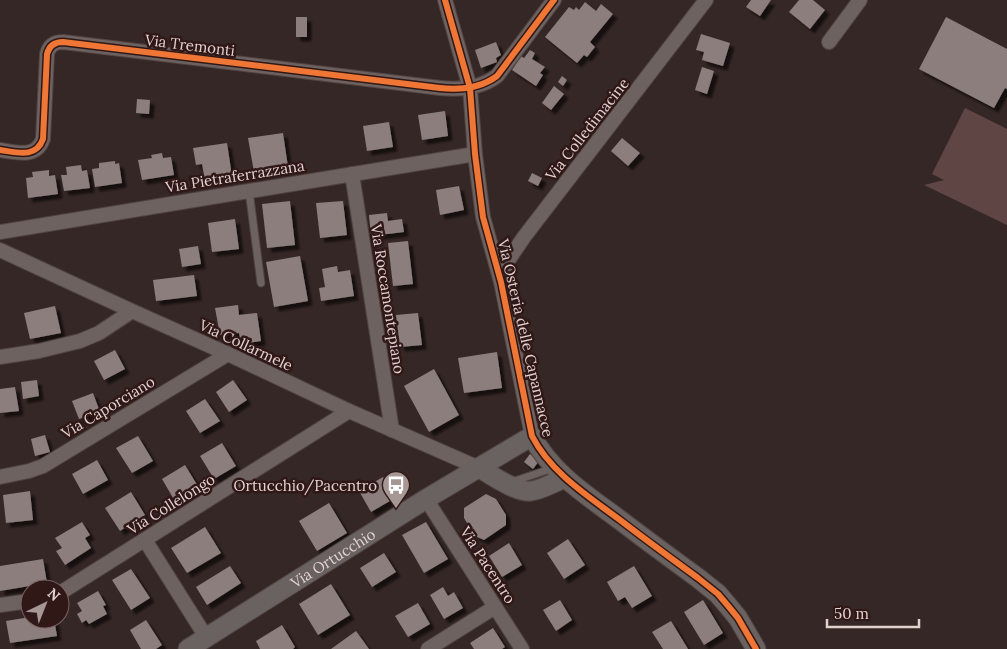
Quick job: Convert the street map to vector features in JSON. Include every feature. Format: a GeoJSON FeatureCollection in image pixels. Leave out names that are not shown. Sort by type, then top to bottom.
{"type":"FeatureCollection","features":[{"type":"Feature","properties":{"kind":"street","name":"Via Osteria delle Capannacce"},"geometry":{"type":"LineString","coordinates":[[445,0],[470,88],[475,154],[483,217],[501,282],[532,436],[537,445],[572,484],[718,594],[738,618],[756,649]]}},
{"type":"Feature","properties":{"kind":"street"},"geometry":{"type":"LineString","coordinates":[[470,88],[497,76],[554,0]]}},
{"type":"Feature","properties":{"kind":"street","name":"Via Colledimacine"},"geometry":{"type":"LineString","coordinates":[[501,282],[508,262],[524,237],[706,0]]}},
{"type":"Feature","properties":{"kind":"street"},"geometry":{"type":"LineString","coordinates":[[829,42],[860,0]]}},
{"type":"Feature","properties":{"kind":"street","name":"Via Tremonti"},"geometry":{"type":"LineString","coordinates":[[0,150],[27,154],[41,143],[43,139],[47,54],[51,45],[59,42],[447,88],[470,88]]}},
{"type":"Feature","properties":{"kind":"street","name":"Via Pietraferrazzana"},"geometry":{"type":"LineString","coordinates":[[0,232],[475,154]]}},
{"type":"Feature","properties":{"kind":"street","name":"Via Roccamontepiano"},"geometry":{"type":"LineString","coordinates":[[352,174],[392,430]]}},
{"type":"Feature","properties":{"kind":"street","name":"Via Collarmele"},"geometry":{"type":"LineString","coordinates":[[0,250],[479,468]]}},
{"type":"Feature","properties":{"kind":"street"},"geometry":{"type":"LineString","coordinates":[[0,357],[39,351],[90,337],[100,333],[132,311]]}},
{"type":"Feature","properties":{"kind":"street","name":"Via Caporciano"},"geometry":{"type":"LineString","coordinates":[[0,476],[29,471],[43,466],[228,354]]}},
{"type":"Feature","properties":{"kind":"street","name":"Via Collelongo"},"geometry":{"type":"LineString","coordinates":[[70,587],[349,410]]}},
{"type":"Feature","properties":{"kind":"street","name":"Via Ortucchio"},"geometry":{"type":"LineString","coordinates":[[188,649],[426,499],[532,436]]}},
{"type":"Feature","properties":{"kind":"street"},"geometry":{"type":"LineString","coordinates":[[479,468],[523,491],[532,491],[560,472]]}},
{"type":"Feature","properties":{"kind":"street","name":"Via Pacentro"},"geometry":{"type":"LineString","coordinates":[[426,499],[522,649]]}},
{"type":"Feature","properties":{"kind":"street"},"geometry":{"type":"LineString","coordinates":[[145,540],[206,637]]}},
{"type":"Feature","properties":{"kind":"street"},"geometry":{"type":"LineString","coordinates":[[0,605],[20,602]]}},
{"type":"Feature","properties":{"kind":"street"},"geometry":{"type":"LineString","coordinates":[[428,649],[495,606]]}},
{"type":"Feature","properties":{"kind":"lane"},"geometry":{"type":"LineString","coordinates":[[249,190],[261,284]]}},
{"type":"Feature","properties":{"kind":"shaded area"},"geometry":{"type":"Polygon","coordinates":[[[965,108],[1007,129],[1007,225],[924,185],[944,180],[932,174],[965,108]]]}},
{"type":"Feature","properties":{"kind":"building"},"geometry":{"type":"Polygon","coordinates":[[[751,0],[771,0],[760,16],[746,7],[751,0]]]}},
{"type":"Feature","properties":{"kind":"building"},"geometry":{"type":"Polygon","coordinates":[[[799,0],[813,0],[825,10],[810,29],[789,12],[799,0]]]}},
{"type":"Feature","properties":{"kind":"building"},"geometry":{"type":"Polygon","coordinates":[[[585,2],[596,11],[601,4],[613,14],[590,42],[595,47],[587,57],[584,55],[577,63],[545,37],[569,7],[574,10],[576,7],[579,10],[585,2]]]}},
{"type":"Feature","properties":{"kind":"building"},"geometry":{"type":"Polygon","coordinates":[[[296,17],[307,17],[307,37],[296,37],[296,17]]]}},
{"type":"Feature","properties":{"kind":"building"},"geometry":{"type":"Polygon","coordinates":[[[946,17],[1007,49],[1007,89],[1005,88],[994,108],[919,69],[946,17]]]}},
{"type":"Feature","properties":{"kind":"building"},"geometry":{"type":"Polygon","coordinates":[[[701,34],[730,43],[723,66],[702,60],[704,52],[696,50],[701,34]]]}},
{"type":"Feature","properties":{"kind":"building"},"geometry":{"type":"Polygon","coordinates":[[[496,42],[501,55],[496,58],[497,62],[481,68],[475,50],[496,42]]]}},
{"type":"Feature","properties":{"kind":"building"},"geometry":{"type":"Polygon","coordinates":[[[530,50],[535,53],[532,59],[545,67],[540,73],[543,75],[536,86],[512,70],[521,56],[524,58],[530,50]]]}},
{"type":"Feature","properties":{"kind":"building"},"geometry":{"type":"Polygon","coordinates":[[[702,67],[714,71],[707,94],[695,90],[702,67]]]}},
{"type":"Feature","properties":{"kind":"building"},"geometry":{"type":"Polygon","coordinates":[[[562,76],[567,80],[563,86],[558,82],[562,76]]]}},
{"type":"Feature","properties":{"kind":"building"},"geometry":{"type":"Polygon","coordinates":[[[554,86],[564,94],[551,110],[542,103],[554,86]]]}},
{"type":"Feature","properties":{"kind":"building"},"geometry":{"type":"Polygon","coordinates":[[[137,99],[150,100],[149,114],[136,113],[137,99]]]}},
{"type":"Feature","properties":{"kind":"building"},"geometry":{"type":"Polygon","coordinates":[[[445,111],[448,136],[422,140],[418,115],[445,111]]]}},
{"type":"Feature","properties":{"kind":"building"},"geometry":{"type":"Polygon","coordinates":[[[389,122],[393,147],[367,151],[363,126],[389,122]]]}},
{"type":"Feature","properties":{"kind":"building"},"geometry":{"type":"Polygon","coordinates":[[[283,133],[288,167],[254,172],[248,138],[283,133]]]}},
{"type":"Feature","properties":{"kind":"building"},"geometry":{"type":"Polygon","coordinates":[[[622,138],[640,153],[628,166],[611,151],[622,138]]]}},
{"type":"Feature","properties":{"kind":"building"},"geometry":{"type":"Polygon","coordinates":[[[227,143],[232,176],[205,180],[202,164],[196,165],[193,148],[227,143]]]}},
{"type":"Feature","properties":{"kind":"building"},"geometry":{"type":"Polygon","coordinates":[[[162,153],[163,158],[171,157],[174,175],[142,180],[138,160],[152,158],[151,155],[162,153]]]}},
{"type":"Feature","properties":{"kind":"building"},"geometry":{"type":"Polygon","coordinates":[[[115,161],[115,164],[119,163],[122,183],[95,187],[92,169],[99,168],[99,163],[115,161]]]}},
{"type":"Feature","properties":{"kind":"building"},"geometry":{"type":"Polygon","coordinates":[[[81,165],[82,171],[87,170],[90,188],[64,191],[61,175],[67,175],[66,167],[81,165]]]}},
{"type":"Feature","properties":{"kind":"building"},"geometry":{"type":"Polygon","coordinates":[[[49,170],[49,176],[55,175],[58,194],[28,198],[26,178],[33,177],[32,172],[49,170]]]}},
{"type":"Feature","properties":{"kind":"building"},"geometry":{"type":"Polygon","coordinates":[[[532,173],[542,178],[538,186],[528,181],[532,173]]]}},
{"type":"Feature","properties":{"kind":"building"},"geometry":{"type":"Polygon","coordinates":[[[459,186],[464,210],[440,215],[436,190],[459,186]]]}},
{"type":"Feature","properties":{"kind":"building"},"geometry":{"type":"Polygon","coordinates":[[[290,201],[295,245],[267,248],[262,204],[290,201]]]}},
{"type":"Feature","properties":{"kind":"building"},"geometry":{"type":"Polygon","coordinates":[[[343,201],[347,235],[320,238],[316,203],[343,201]]]}},
{"type":"Feature","properties":{"kind":"building"},"geometry":{"type":"Polygon","coordinates":[[[387,213],[388,221],[402,219],[404,232],[371,236],[369,215],[387,213]]]}},
{"type":"Feature","properties":{"kind":"building"},"geometry":{"type":"Polygon","coordinates":[[[235,219],[239,249],[212,252],[208,223],[235,219]]]}},
{"type":"Feature","properties":{"kind":"building"},"geometry":{"type":"Polygon","coordinates":[[[408,241],[413,284],[393,286],[388,243],[408,241]]]}},
{"type":"Feature","properties":{"kind":"building"},"geometry":{"type":"Polygon","coordinates":[[[198,246],[201,264],[182,267],[179,249],[198,246]]]}},
{"type":"Feature","properties":{"kind":"building"},"geometry":{"type":"Polygon","coordinates":[[[300,256],[308,301],[274,307],[266,262],[300,256]]]}},
{"type":"Feature","properties":{"kind":"building"},"geometry":{"type":"Polygon","coordinates":[[[337,266],[338,272],[350,270],[354,296],[321,301],[319,288],[325,287],[322,269],[337,266]]]}},
{"type":"Feature","properties":{"kind":"building"},"geometry":{"type":"Polygon","coordinates":[[[194,275],[197,296],[156,301],[153,280],[194,275]]]}},
{"type":"Feature","properties":{"kind":"building"},"geometry":{"type":"Polygon","coordinates":[[[238,305],[239,315],[257,313],[261,341],[241,344],[239,333],[220,335],[215,308],[238,305]]]}},
{"type":"Feature","properties":{"kind":"building"},"geometry":{"type":"Polygon","coordinates":[[[55,306],[61,333],[30,339],[24,313],[55,306]]]}},
{"type":"Feature","properties":{"kind":"building"},"geometry":{"type":"Polygon","coordinates":[[[418,313],[422,345],[400,347],[396,315],[418,313]]]}},
{"type":"Feature","properties":{"kind":"building"},"geometry":{"type":"Polygon","coordinates":[[[115,350],[125,369],[104,380],[94,361],[115,350]]]}},
{"type":"Feature","properties":{"kind":"building"},"geometry":{"type":"Polygon","coordinates":[[[497,352],[502,388],[464,393],[458,358],[497,352]]]}},
{"type":"Feature","properties":{"kind":"building"},"geometry":{"type":"Polygon","coordinates":[[[434,369],[459,415],[429,432],[404,386],[434,369]]]}},
{"type":"Feature","properties":{"kind":"building"},"geometry":{"type":"Polygon","coordinates":[[[37,380],[39,396],[23,399],[21,382],[37,380]]]}},
{"type":"Feature","properties":{"kind":"building"},"geometry":{"type":"Polygon","coordinates":[[[233,380],[247,400],[229,412],[216,392],[233,380]]]}},
{"type":"Feature","properties":{"kind":"building"},"geometry":{"type":"Polygon","coordinates":[[[15,387],[19,411],[0,413],[0,389],[15,387]]]}},
{"type":"Feature","properties":{"kind":"building"},"geometry":{"type":"Polygon","coordinates":[[[93,393],[100,412],[79,419],[72,401],[93,393]]]}},
{"type":"Feature","properties":{"kind":"building"},"geometry":{"type":"Polygon","coordinates":[[[205,399],[220,421],[200,433],[186,411],[205,399]]]}},
{"type":"Feature","properties":{"kind":"building"},"geometry":{"type":"Polygon","coordinates":[[[45,435],[50,452],[35,456],[31,439],[45,435]]]}},
{"type":"Feature","properties":{"kind":"building"},"geometry":{"type":"Polygon","coordinates":[[[138,436],[153,461],[132,473],[116,448],[138,436]]]}},
{"type":"Feature","properties":{"kind":"building"},"geometry":{"type":"Polygon","coordinates":[[[222,443],[236,466],[214,479],[200,456],[222,443]]]}},
{"type":"Feature","properties":{"kind":"building"},"geometry":{"type":"Polygon","coordinates":[[[530,454],[539,461],[533,469],[524,462],[530,454]]]}},
{"type":"Feature","properties":{"kind":"building"},"geometry":{"type":"Polygon","coordinates":[[[97,460],[108,480],[83,494],[72,474],[97,460]]]}},
{"type":"Feature","properties":{"kind":"building"},"geometry":{"type":"Polygon","coordinates":[[[185,465],[199,488],[176,503],[162,479],[185,465]]]}},
{"type":"Feature","properties":{"kind":"building"},"geometry":{"type":"Polygon","coordinates":[[[383,477],[395,498],[371,512],[359,491],[383,477]]]}},
{"type":"Feature","properties":{"kind":"building"},"geometry":{"type":"Polygon","coordinates":[[[30,491],[33,520],[6,523],[3,495],[30,491]]]}},
{"type":"Feature","properties":{"kind":"building"},"geometry":{"type":"Polygon","coordinates":[[[131,492],[145,515],[120,531],[105,508],[131,492]]]}},
{"type":"Feature","properties":{"kind":"building"},"geometry":{"type":"Polygon","coordinates":[[[486,494],[496,499],[506,515],[506,525],[484,540],[475,536],[464,518],[464,508],[486,494]]]}},
{"type":"Feature","properties":{"kind":"building"},"geometry":{"type":"Polygon","coordinates":[[[329,503],[347,533],[317,551],[299,521],[329,503]]]}},
{"type":"Feature","properties":{"kind":"building"},"geometry":{"type":"Polygon","coordinates":[[[82,522],[90,535],[85,538],[91,548],[65,565],[56,551],[62,548],[55,538],[82,522]]]}},
{"type":"Feature","properties":{"kind":"building"},"geometry":{"type":"Polygon","coordinates":[[[426,522],[448,559],[424,573],[402,535],[426,522]]]}},
{"type":"Feature","properties":{"kind":"building"},"geometry":{"type":"Polygon","coordinates":[[[205,527],[221,553],[187,573],[171,548],[205,527]]]}},
{"type":"Feature","properties":{"kind":"building"},"geometry":{"type":"Polygon","coordinates":[[[568,539],[585,565],[564,579],[547,553],[568,539]]]}},
{"type":"Feature","properties":{"kind":"building"},"geometry":{"type":"Polygon","coordinates":[[[509,543],[522,565],[502,577],[489,556],[509,543]]]}},
{"type":"Feature","properties":{"kind":"building"},"geometry":{"type":"Polygon","coordinates":[[[384,553],[396,572],[372,587],[360,568],[384,553]]]}},
{"type":"Feature","properties":{"kind":"building"},"geometry":{"type":"Polygon","coordinates":[[[43,559],[46,579],[20,579],[20,588],[0,591],[0,566],[43,559]]]}},
{"type":"Feature","properties":{"kind":"building"},"geometry":{"type":"Polygon","coordinates":[[[230,566],[241,583],[207,605],[196,587],[230,566]]]}},
{"type":"Feature","properties":{"kind":"building"},"geometry":{"type":"Polygon","coordinates":[[[634,566],[652,596],[632,608],[625,597],[618,601],[607,582],[634,566]]]}},
{"type":"Feature","properties":{"kind":"building"},"geometry":{"type":"Polygon","coordinates":[[[131,569],[150,598],[131,610],[112,580],[131,569]]]}},
{"type":"Feature","properties":{"kind":"building"},"geometry":{"type":"Polygon","coordinates":[[[331,584],[350,615],[318,635],[299,604],[331,584]]]}},
{"type":"Feature","properties":{"kind":"building"},"geometry":{"type":"Polygon","coordinates":[[[443,587],[448,596],[454,592],[463,608],[444,619],[430,595],[443,587]]]}},
{"type":"Feature","properties":{"kind":"building"},"geometry":{"type":"Polygon","coordinates":[[[98,591],[106,605],[103,606],[107,614],[89,624],[86,620],[82,623],[77,614],[82,611],[77,603],[98,591]]]}},
{"type":"Feature","properties":{"kind":"building"},"geometry":{"type":"Polygon","coordinates":[[[560,600],[572,620],[556,631],[543,610],[560,600]]]}},
{"type":"Feature","properties":{"kind":"building"},"geometry":{"type":"Polygon","coordinates":[[[703,600],[723,633],[704,645],[684,612],[703,600]]]}},
{"type":"Feature","properties":{"kind":"building"},"geometry":{"type":"Polygon","coordinates":[[[418,603],[430,624],[408,637],[395,616],[418,603]]]}},
{"type":"Feature","properties":{"kind":"building"},"geometry":{"type":"Polygon","coordinates":[[[20,619],[20,629],[56,629],[57,636],[10,643],[6,621],[20,619]]]}},
{"type":"Feature","properties":{"kind":"building"},"geometry":{"type":"Polygon","coordinates":[[[146,620],[162,645],[156,649],[141,649],[130,630],[146,620]]]}},
{"type":"Feature","properties":{"kind":"building"},"geometry":{"type":"Polygon","coordinates":[[[671,621],[688,649],[663,649],[652,632],[671,621]]]}},
{"type":"Feature","properties":{"kind":"building"},"geometry":{"type":"Polygon","coordinates":[[[282,625],[295,647],[293,649],[260,649],[256,641],[282,625]]]}},
{"type":"Feature","properties":{"kind":"building"},"geometry":{"type":"Polygon","coordinates":[[[493,628],[505,647],[502,649],[474,649],[470,643],[493,628]]]}},
{"type":"Feature","properties":{"kind":"building"},"geometry":{"type":"Polygon","coordinates":[[[356,631],[369,649],[331,649],[356,631]]]}},
{"type":"Feature","properties":{"kind":"cycle path"},"geometry":{"type":"LineString","coordinates":[[445,0],[470,88],[475,154],[483,217],[501,282],[532,436],[549,461],[571,483],[718,594],[738,618],[756,649]]}},
{"type":"Feature","properties":{"kind":"cycle path"},"geometry":{"type":"LineString","coordinates":[[0,150],[25,153],[31,152],[40,145],[43,139],[47,54],[49,49],[57,43],[63,42],[455,89],[477,86],[497,76],[554,0]]}},
{"type":"Feature","properties":{"kind":"place","name":"Ortucchio/Pacentro"},"geometry":{"type":"Point","coordinates":[396,509]}}]}
